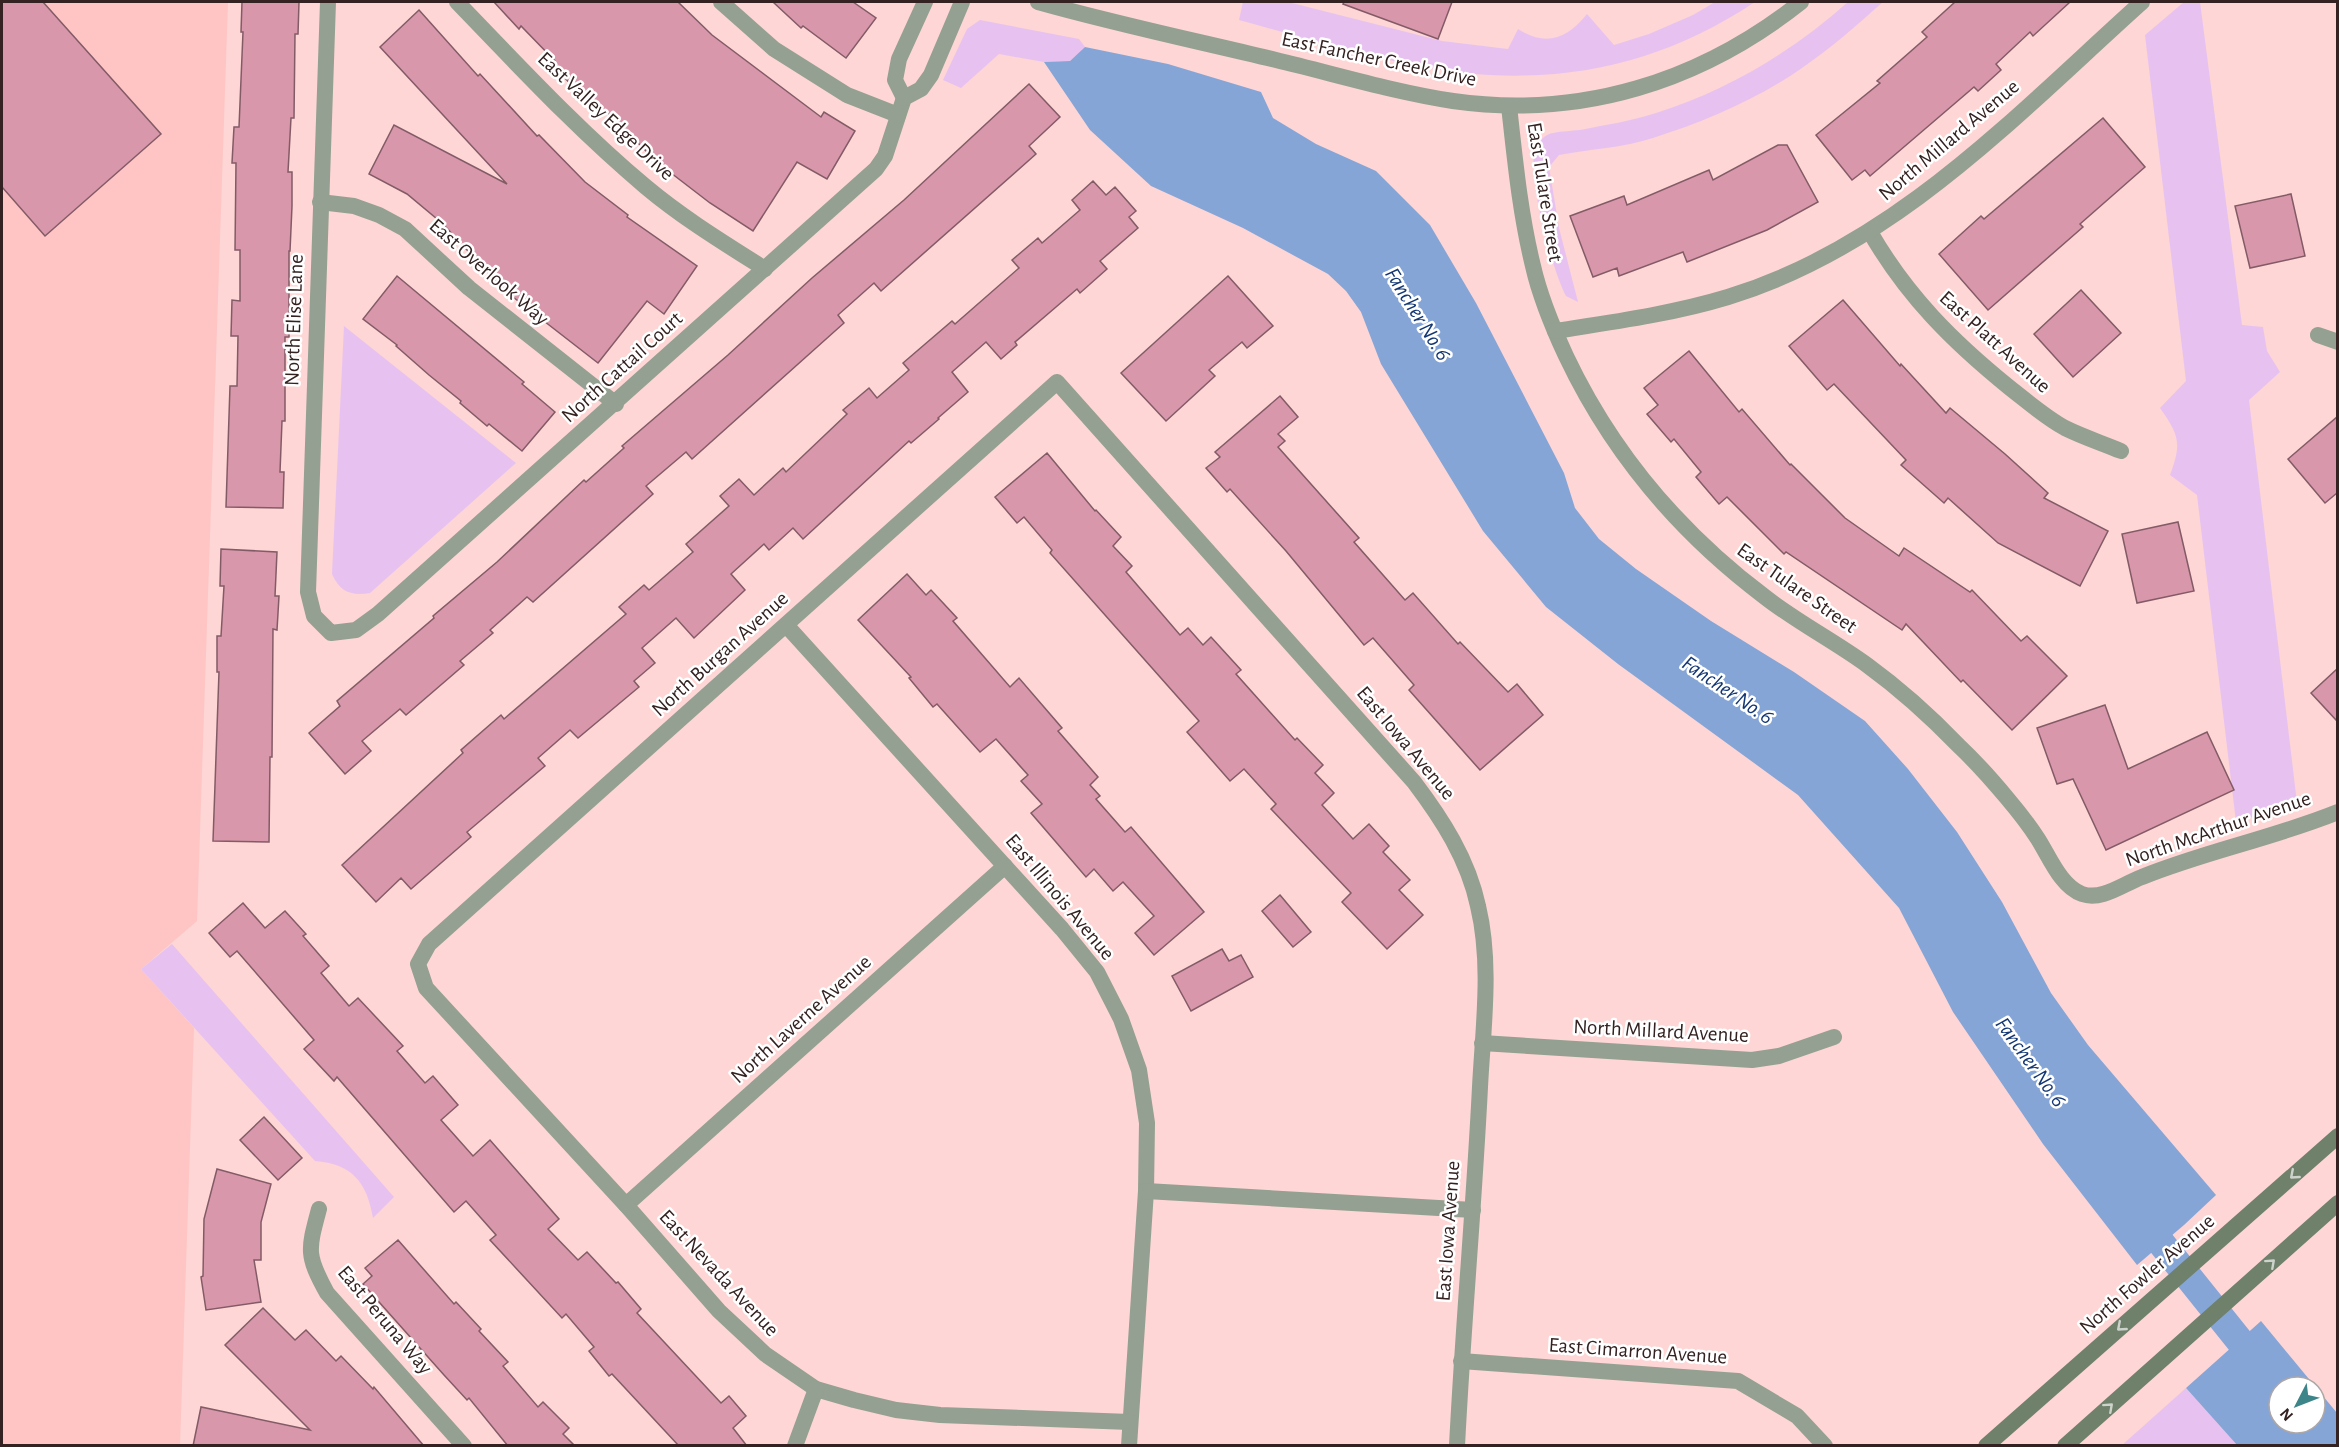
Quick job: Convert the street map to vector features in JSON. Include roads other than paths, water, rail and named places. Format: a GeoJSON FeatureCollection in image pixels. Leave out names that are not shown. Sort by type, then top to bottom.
{"type":"FeatureCollection","features":[{"type":"Feature","properties":{"kind":"main road","name":"North Fowler Avenue"},"geometry":{"type":"LineString","coordinates":[[1986,1446],[2337,1136]]}},
{"type":"Feature","properties":{"kind":"main road"},"geometry":{"type":"LineString","coordinates":[[2065,1446],[2337,1203]]}},
{"type":"Feature","properties":{"kind":"street","name":"North Elise Lane"},"geometry":{"type":"LineString","coordinates":[[328,2],[308,592],[314,616],[331,633]]}},
{"type":"Feature","properties":{"kind":"street","name":"East Valley Edge Drive"},"geometry":{"type":"LineString","coordinates":[[458,2],[561,110],[609,155],[647,188],[702,229],[765,269]]}},
{"type":"Feature","properties":{"kind":"street"},"geometry":{"type":"LineString","coordinates":[[721,2],[774,49],[847,95],[898,115]]}},
{"type":"Feature","properties":{"kind":"street"},"geometry":{"type":"LineString","coordinates":[[925,2],[899,59],[895,80],[904,98],[921,89],[932,75],[962,2]]}},
{"type":"Feature","properties":{"kind":"street","name":"East Fancher Creek Drive"},"geometry":{"type":"LineString","coordinates":[[1041,2],[1391,88],[1453,101],[1509,106],[1553,105],[1596,100],[1688,71],[1745,40],[1801,2]]}},
{"type":"Feature","properties":{"kind":"street","name":"North Millard Avenue"},"geometry":{"type":"LineString","coordinates":[[1555,331],[1674,311],[1730,296],[1837,251],[1903,210],[1960,165],[2142,2]]}},
{"type":"Feature","properties":{"kind":"street","name":"North Cattail Court"},"geometry":{"type":"LineString","coordinates":[[331,633],[356,630],[378,614],[876,169],[885,156],[904,98]]}},
{"type":"Feature","properties":{"kind":"street","name":"East Tulare Street"},"geometry":{"type":"LineString","coordinates":[[1509,106],[1522,212],[1533,269],[1555,331],[1583,393],[1623,456],[1668,511],[1721,562],[1768,600],[1868,666],[1914,703],[1961,747],[2006,797],[2037,837],[2065,880],[2079,893]]}},
{"type":"Feature","properties":{"kind":"street","name":"East Overlook Way"},"geometry":{"type":"LineString","coordinates":[[320,202],[354,206],[379,215],[405,229],[469,288],[615,404]]}},
{"type":"Feature","properties":{"kind":"street","name":"East Platt Avenue"},"geometry":{"type":"LineString","coordinates":[[1870,232],[1889,266],[1920,306],[1976,361],[2046,417],[2066,429],[2121,451]]}},
{"type":"Feature","properties":{"kind":"street"},"geometry":{"type":"LineString","coordinates":[[2318,335],[2337,342]]}},
{"type":"Feature","properties":{"kind":"street","name":"North Burgan Avenue"},"geometry":{"type":"LineString","coordinates":[[418,964],[429,944],[1057,382]]}},
{"type":"Feature","properties":{"kind":"street","name":"East Iowa Avenue"},"geometry":{"type":"LineString","coordinates":[[1057,382],[1414,782],[1437,812],[1460,852],[1478,905],[1486,958],[1473,1210],[1457,1446]]}},
{"type":"Feature","properties":{"kind":"street","name":"East Illinois Avenue"},"geometry":{"type":"LineString","coordinates":[[786,625],[1062,929],[1097,972],[1121,1019],[1139,1070],[1147,1123],[1146,1191],[1129,1446]]}},
{"type":"Feature","properties":{"kind":"street","name":"North McArthur Avenue"},"geometry":{"type":"LineString","coordinates":[[2079,893],[2093,896],[2108,893],[2129,881],[2168,866],[2294,830],[2337,812]]}},
{"type":"Feature","properties":{"kind":"street","name":"North Laverne Avenue"},"geometry":{"type":"LineString","coordinates":[[626,1205],[1005,866]]}},
{"type":"Feature","properties":{"kind":"street","name":"East Nevada Avenue"},"geometry":{"type":"LineString","coordinates":[[418,964],[426,988],[626,1205],[718,1311],[765,1354],[816,1389],[896,1410],[1130,1422]]}},
{"type":"Feature","properties":{"kind":"street","name":"North Millard Avenue"},"geometry":{"type":"LineString","coordinates":[[1482,1043],[1752,1060],[1779,1056],[1834,1037]]}},
{"type":"Feature","properties":{"kind":"street"},"geometry":{"type":"LineString","coordinates":[[1146,1191],[1473,1210]]}},
{"type":"Feature","properties":{"kind":"street","name":"East Peruna Way"},"geometry":{"type":"LineString","coordinates":[[319,1209],[311,1239],[311,1264],[327,1293],[464,1446]]}},
{"type":"Feature","properties":{"kind":"street","name":"East Cimarron Avenue"},"geometry":{"type":"LineString","coordinates":[[1461,1361],[1738,1381],[1797,1416],[1825,1446]]}},
{"type":"Feature","properties":{"kind":"street"},"geometry":{"type":"LineString","coordinates":[[795,1446],[816,1389]]}},
{"type":"Feature","properties":{"kind":"water"},"geometry":{"type":"Polygon","coordinates":[[[1085,47],[1168,64],[1261,92],[1273,118],[1316,144],[1376,171],[1430,225],[1476,303],[1564,473],[1575,508],[1599,539],[1636,569],[1711,621],[1794,672],[1865,721],[1908,769],[1957,832],[2002,902],[2051,993],[2088,1045],[2216,1195],[2137,1265],[2043,1144],[1953,1012],[1899,908],[1798,795],[1618,664],[1546,607],[1483,531],[1381,364],[1361,312],[1346,291],[1328,274],[1243,228],[1151,186],[1090,130],[1044,62],[1070,61],[1085,47]]]}},
{"type":"Feature","properties":{"kind":"water"},"geometry":{"type":"Polygon","coordinates":[[[2261,1321],[2306,1375],[2267,1375],[2267,1435],[2327,1435],[2327,1401],[2337,1413],[2337,1445],[2237,1445],[2186,1388],[2261,1321]]]}},
{"type":"Feature","properties":{"kind":"waterway","name":"Fancher No. 6"},"geometry":{"type":"LineString","coordinates":[[2139,1212],[2267,1375]]}}]}
